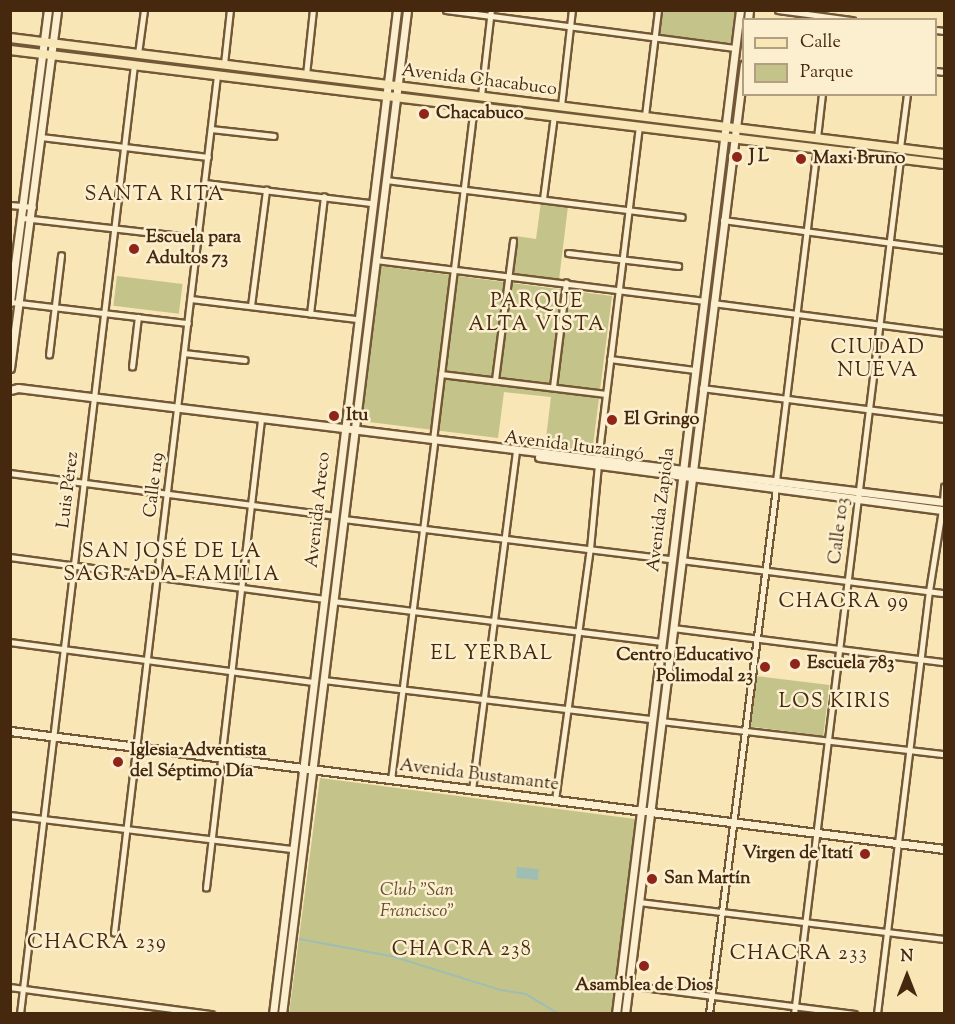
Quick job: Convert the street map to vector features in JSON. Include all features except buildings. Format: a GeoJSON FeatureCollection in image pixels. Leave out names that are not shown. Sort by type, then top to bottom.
{"type":"FeatureCollection","features":[{"type":"Feature","properties":{"kind":"main road"},"geometry":{"type":"LineString","coordinates":[[10,368],[32,219],[50,56],[47,43],[48,10]]}},
{"type":"Feature","properties":{"kind":"main road"},"geometry":{"type":"LineString","coordinates":[[10,302],[23,218],[41,54],[47,43],[57,10]]}},
{"type":"Feature","properties":{"kind":"main road","name":"Avenida Areco"},"geometry":{"type":"LineString","coordinates":[[273,1014],[384,96],[388,85],[397,10]]}},
{"type":"Feature","properties":{"kind":"main road","name":"Avenida Areco"},"geometry":{"type":"LineString","coordinates":[[282,1014],[407,10]]}},
{"type":"Feature","properties":{"kind":"main road","name":"Avenida Zapiola"},"geometry":{"type":"LineString","coordinates":[[616,1014],[740,10]]}},
{"type":"Feature","properties":{"kind":"main road","name":"Avenida Chacabuco"},"geometry":{"type":"LineString","coordinates":[[10,38],[945,154]]}},
{"type":"Feature","properties":{"kind":"main road","name":"Avenida Chacabuco"},"geometry":{"type":"LineString","coordinates":[[10,50],[945,164]]}},
{"type":"Feature","properties":{"kind":"main road","name":"Avenida Zapiola"},"geometry":{"type":"LineString","coordinates":[[625,1014],[742,80]]}},
{"type":"Feature","properties":{"kind":"main road","name":"Avenida Ituzaingó"},"geometry":{"type":"LineString","coordinates":[[10,383],[14,389],[261,418],[433,442],[944,506]]}},
{"type":"Feature","properties":{"kind":"main road","name":"Avenida Bustamante"},"geometry":{"type":"LineString","coordinates":[[10,731],[945,849]]}},
{"type":"Feature","properties":{"kind":"street"},"geometry":{"type":"LineString","coordinates":[[138,54],[144,10]]}},
{"type":"Feature","properties":{"kind":"street"},"geometry":{"type":"LineString","coordinates":[[224,64],[230,10]]}},
{"type":"Feature","properties":{"kind":"street"},"geometry":{"type":"LineString","coordinates":[[306,75],[314,10]]}},
{"type":"Feature","properties":{"kind":"street"},"geometry":{"type":"LineString","coordinates":[[446,10],[491,13],[735,48]]}},
{"type":"Feature","properties":{"kind":"street"},"geometry":{"type":"LineString","coordinates":[[561,106],[572,10]]}},
{"type":"Feature","properties":{"kind":"street"},"geometry":{"type":"LineString","coordinates":[[645,116],[658,10]]}},
{"type":"Feature","properties":{"kind":"street"},"geometry":{"type":"LineString","coordinates":[[778,10],[837,18]]}},
{"type":"Feature","properties":{"kind":"street"},"geometry":{"type":"LineString","coordinates":[[481,96],[491,13]]}},
{"type":"Feature","properties":{"kind":"street","name":"Luis Pérez"},"geometry":{"type":"LineString","coordinates":[[23,989],[134,65]]}},
{"type":"Feature","properties":{"kind":"street","name":"Calle 119"},"geometry":{"type":"LineString","coordinates":[[114,933],[218,75]]}},
{"type":"Feature","properties":{"kind":"street"},"geometry":{"type":"LineString","coordinates":[[817,138],[822,96]]}},
{"type":"Feature","properties":{"kind":"street"},"geometry":{"type":"LineString","coordinates":[[900,148],[907,96]]}},
{"type":"Feature","properties":{"kind":"street"},"geometry":{"type":"LineString","coordinates":[[391,780],[424,529],[474,106]]}},
{"type":"Feature","properties":{"kind":"street"},"geometry":{"type":"LineString","coordinates":[[543,199],[554,116]]}},
{"type":"Feature","properties":{"kind":"street"},"geometry":{"type":"LineString","coordinates":[[555,800],[590,549],[598,462],[639,127]]}},
{"type":"Feature","properties":{"kind":"street"},"geometry":{"type":"LineString","coordinates":[[211,129],[274,136]]}},
{"type":"Feature","properties":{"kind":"street"},"geometry":{"type":"LineString","coordinates":[[41,137],[208,157]]}},
{"type":"Feature","properties":{"kind":"street"},"geometry":{"type":"LineString","coordinates":[[709,1014],[817,148]]}},
{"type":"Feature","properties":{"kind":"street","name":"Calle 103"},"geometry":{"type":"LineString","coordinates":[[794,1014],[900,159]]}},
{"type":"Feature","properties":{"kind":"street"},"geometry":{"type":"LineString","coordinates":[[386,180],[682,216]]}},
{"type":"Feature","properties":{"kind":"street"},"geometry":{"type":"LineString","coordinates":[[205,183],[371,203]]}},
{"type":"Feature","properties":{"kind":"street"},"geometry":{"type":"LineString","coordinates":[[252,306],[266,190]]}},
{"type":"Feature","properties":{"kind":"street"},"geometry":{"type":"LineString","coordinates":[[310,314],[324,197]]}},
{"type":"Feature","properties":{"kind":"street"},"geometry":{"type":"LineString","coordinates":[[10,205],[33,207]]}},
{"type":"Feature","properties":{"kind":"street"},"geometry":{"type":"LineString","coordinates":[[23,218],[198,238]]}},
{"type":"Feature","properties":{"kind":"street"},"geometry":{"type":"LineString","coordinates":[[723,220],[945,250]]}},
{"type":"Feature","properties":{"kind":"street"},"geometry":{"type":"LineString","coordinates":[[495,380],[513,241]]}},
{"type":"Feature","properties":{"kind":"street"},"geometry":{"type":"LineString","coordinates":[[568,253],[678,266]]}},
{"type":"Feature","properties":{"kind":"street"},"geometry":{"type":"LineString","coordinates":[[49,355],[61,256]]}},
{"type":"Feature","properties":{"kind":"street"},"geometry":{"type":"LineString","coordinates":[[376,260],[704,300]]}},
{"type":"Feature","properties":{"kind":"street"},"geometry":{"type":"LineString","coordinates":[[553,387],[566,284]]}},
{"type":"Feature","properties":{"kind":"street"},"geometry":{"type":"LineString","coordinates":[[191,299],[357,319]]}},
{"type":"Feature","properties":{"kind":"street"},"geometry":{"type":"LineString","coordinates":[[10,302],[188,323]]}},
{"type":"Feature","properties":{"kind":"street"},"geometry":{"type":"LineString","coordinates":[[713,303],[945,333]]}},
{"type":"Feature","properties":{"kind":"street"},"geometry":{"type":"LineString","coordinates":[[132,367],[138,317]]}},
{"type":"Feature","properties":{"kind":"street"},"geometry":{"type":"LineString","coordinates":[[184,353],[245,360]]}},
{"type":"Feature","properties":{"kind":"street"},"geometry":{"type":"LineString","coordinates":[[610,359],[695,370]]}},
{"type":"Feature","properties":{"kind":"street"},"geometry":{"type":"LineString","coordinates":[[441,374],[606,394]]}},
{"type":"Feature","properties":{"kind":"street"},"geometry":{"type":"LineString","coordinates":[[702,388],[945,419]]}},
{"type":"Feature","properties":{"kind":"street"},"geometry":{"type":"LineString","coordinates":[[206,888],[261,418]]}},
{"type":"Feature","properties":{"kind":"street"},"geometry":{"type":"LineString","coordinates":[[472,790],[516,452]]}},
{"type":"Feature","properties":{"kind":"street"},"geometry":{"type":"LineString","coordinates":[[10,473],[335,516]]}},
{"type":"Feature","properties":{"kind":"street"},"geometry":{"type":"LineString","coordinates":[[877,1014],[929,591],[944,506],[945,487]]}},
{"type":"Feature","properties":{"kind":"street"},"geometry":{"type":"LineString","coordinates":[[344,519],[671,559]]}},
{"type":"Feature","properties":{"kind":"street"},"geometry":{"type":"LineString","coordinates":[[10,557],[324,599]]}},
{"type":"Feature","properties":{"kind":"street"},"geometry":{"type":"LineString","coordinates":[[681,560],[945,593]]}},
{"type":"Feature","properties":{"kind":"street"},"geometry":{"type":"LineString","coordinates":[[333,601],[661,642]]}},
{"type":"Feature","properties":{"kind":"street"},"geometry":{"type":"LineString","coordinates":[[672,628],[945,662]]}},
{"type":"Feature","properties":{"kind":"street"},"geometry":{"type":"LineString","coordinates":[[10,642],[314,682]]}},
{"type":"Feature","properties":{"kind":"street"},"geometry":{"type":"LineString","coordinates":[[324,680],[652,719]]}},
{"type":"Feature","properties":{"kind":"street"},"geometry":{"type":"LineString","coordinates":[[661,721],[945,754]]}},
{"type":"Feature","properties":{"kind":"street"},"geometry":{"type":"LineString","coordinates":[[10,815],[293,849]]}},
{"type":"Feature","properties":{"kind":"street"},"geometry":{"type":"LineString","coordinates":[[639,902],[945,939]]}},
{"type":"Feature","properties":{"kind":"street"},"geometry":{"type":"LineString","coordinates":[[620,984],[854,1014]]}},
{"type":"Feature","properties":{"kind":"street"},"geometry":{"type":"LineString","coordinates":[[10,987],[212,1014]]}},
{"type":"Feature","properties":{"kind":"street"},"geometry":{"type":"LineString","coordinates":[[20,1014],[23,989]]}},
{"type":"Feature","properties":{"kind":"green space"},"geometry":{"type":"Polygon","coordinates":[[[662,11],[735,11],[731,43],[659,34],[662,11]]]}},
{"type":"Feature","properties":{"kind":"green space"},"geometry":{"type":"Polygon","coordinates":[[[64,49],[375,88],[374,92],[64,54],[64,49]]]}},
{"type":"Feature","properties":{"kind":"green space"},"geometry":{"type":"Polygon","coordinates":[[[727,150],[729,151],[690,461],[686,461],[727,150]]]}},
{"type":"Feature","properties":{"kind":"green space"},"geometry":{"type":"Polygon","coordinates":[[[541,202],[568,206],[559,280],[511,274],[516,236],[536,239],[541,202]]]}},
{"type":"Feature","properties":{"kind":"green space"},"geometry":{"type":"Polygon","coordinates":[[[380,266],[612,296],[592,453],[545,446],[551,397],[504,392],[498,438],[361,421],[380,266]]]}},
{"type":"Feature","properties":{"kind":"green space"},"geometry":{"type":"Polygon","coordinates":[[[117,276],[183,284],[179,314],[113,306],[117,276]]]}},
{"type":"Feature","properties":{"kind":"green space"},"geometry":{"type":"Polygon","coordinates":[[[756,676],[829,685],[823,736],[750,727],[756,676]]]}},
{"type":"Feature","properties":{"kind":"green space","name":"Club \"San Francisco\""},"geometry":{"type":"Polygon","coordinates":[[[320,778],[635,819],[612,1013],[289,1014],[320,778]]]}},
{"type":"Feature","properties":{"kind":"water"},"geometry":{"type":"Polygon","coordinates":[[[517,867],[539,869],[538,880],[516,878],[517,867]]]}},
{"type":"Feature","properties":{"kind":"waterway"},"geometry":{"type":"LineString","coordinates":[[300,939],[395,957],[501,990],[526,994],[559,1014]]}},
{"type":"Feature","properties":{"kind":"place","name":"Chacabuco"},"geometry":{"type":"Point","coordinates":[424,114]}},
{"type":"Feature","properties":{"kind":"place","name":"J L"},"geometry":{"type":"Point","coordinates":[737,157]}},
{"type":"Feature","properties":{"kind":"place","name":"Maxi Bruno"},"geometry":{"type":"Point","coordinates":[801,159]}},
{"type":"Feature","properties":{"kind":"place","name":"Escuela para Adultos 73"},"geometry":{"type":"Point","coordinates":[134,249]}},
{"type":"Feature","properties":{"kind":"place","name":"Itu"},"geometry":{"type":"Point","coordinates":[334,416]}},
{"type":"Feature","properties":{"kind":"place","name":"El Gringo"},"geometry":{"type":"Point","coordinates":[612,420]}},
{"type":"Feature","properties":{"kind":"place","name":"Escuela 783"},"geometry":{"type":"Point","coordinates":[795,664]}},
{"type":"Feature","properties":{"kind":"place","name":"Centro Educativo Polimodal 23"},"geometry":{"type":"Point","coordinates":[765,667]}},
{"type":"Feature","properties":{"kind":"place","name":"Iglesia Adventista del Séptimo Día"},"geometry":{"type":"Point","coordinates":[118,762]}},
{"type":"Feature","properties":{"kind":"place","name":"Virgen de Itatí"},"geometry":{"type":"Point","coordinates":[865,854]}},
{"type":"Feature","properties":{"kind":"place","name":"San Martín"},"geometry":{"type":"Point","coordinates":[652,879]}},
{"type":"Feature","properties":{"kind":"place","name":"Asamblea de Dios"},"geometry":{"type":"Point","coordinates":[644,966]}},
{"type":"Feature","properties":{"kind":"district","name":"SANTA RITA"},"geometry":{"type":"Point","coordinates":[155,195]}},
{"type":"Feature","properties":{"kind":"district","name":"PARQUE ALTA VISTA"},"geometry":{"type":"Point","coordinates":[537,314]}},
{"type":"Feature","properties":{"kind":"district","name":"CIUDAD NUEVA"},"geometry":{"type":"Point","coordinates":[878,360]}},
{"type":"Feature","properties":{"kind":"district","name":"SAN JOSÉ DE LA SAGRADA FAMILIA"},"geometry":{"type":"Point","coordinates":[172,564]}},
{"type":"Feature","properties":{"kind":"district","name":"CHACRA 99"},"geometry":{"type":"Point","coordinates":[844,602]}},
{"type":"Feature","properties":{"kind":"district","name":"EL YERBAL"},"geometry":{"type":"Point","coordinates":[492,654]}},
{"type":"Feature","properties":{"kind":"district","name":"LOS KIRIS"},"geometry":{"type":"Point","coordinates":[835,702]}},
{"type":"Feature","properties":{"kind":"district","name":"CHACRA 239"},"geometry":{"type":"Point","coordinates":[97,943]}},
{"type":"Feature","properties":{"kind":"district","name":"CHACRA 238"},"geometry":{"type":"Point","coordinates":[462,950]}},
{"type":"Feature","properties":{"kind":"district","name":"CHACRA 233"},"geometry":{"type":"Point","coordinates":[799,954]}}]}
